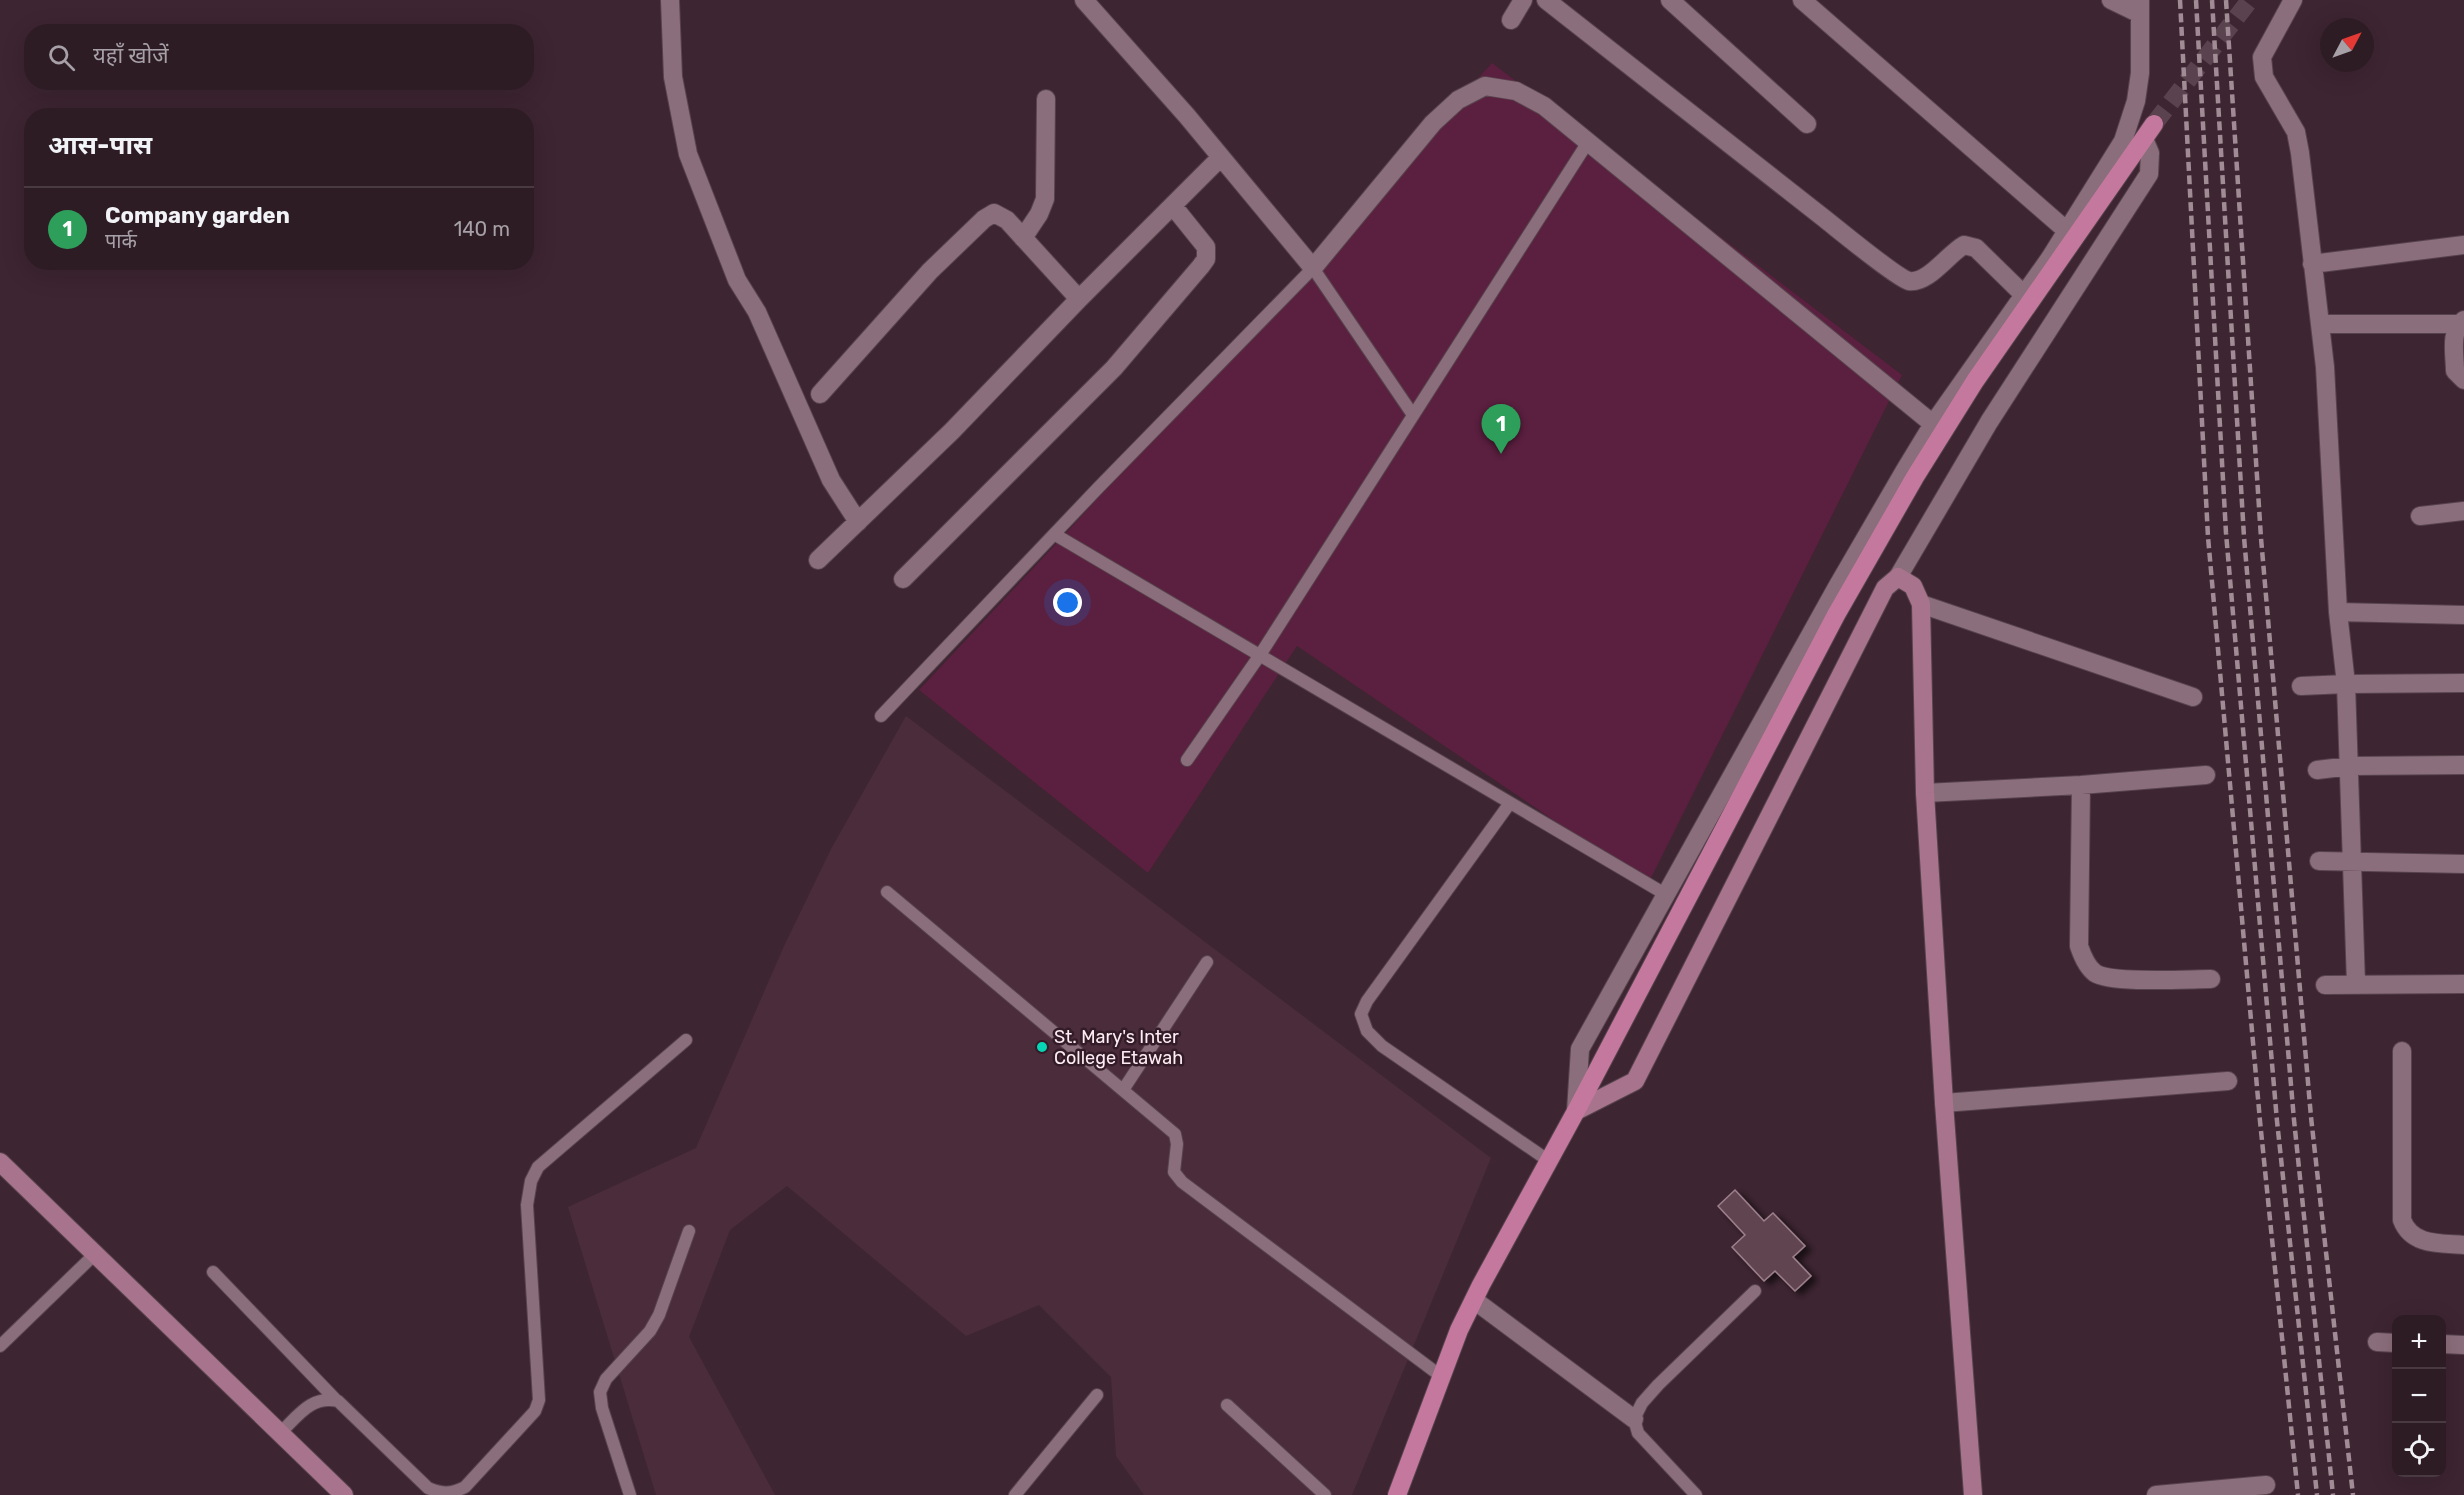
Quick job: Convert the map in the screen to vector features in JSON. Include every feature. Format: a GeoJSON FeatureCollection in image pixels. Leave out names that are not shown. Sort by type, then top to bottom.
{"type":"FeatureCollection","features":[{"type":"Feature","properties":{"kind":"main road"},"geometry":{"type":"LineString","coordinates":[[1396,1495],[1474,1300],[1576,1111],[1836,615],[1915,477],[1975,381],[2149,132]]}},
{"type":"Feature","properties":{"kind":"street"},"geometry":{"type":"LineString","coordinates":[[670,0],[673,77],[688,154],[737,280],[757,312],[831,480],[858,522]]}},
{"type":"Feature","properties":{"kind":"street"},"geometry":{"type":"LineString","coordinates":[[1084,0],[1127,46],[1313,268],[1432,123],[1458,100],[1485,86],[1516,91],[1544,106],[1933,424]]}},
{"type":"Feature","properties":{"kind":"street"},"geometry":{"type":"LineString","coordinates":[[1511,20],[1523,0]]}},
{"type":"Feature","properties":{"kind":"street"},"geometry":{"type":"LineString","coordinates":[[1546,0],[1851,240],[1907,280],[1919,281],[1927,277],[1953,251],[1964,245],[1976,248],[2023,294]]}},
{"type":"Feature","properties":{"kind":"street"},"geometry":{"type":"LineString","coordinates":[[1670,0],[1807,124]]}},
{"type":"Feature","properties":{"kind":"street"},"geometry":{"type":"LineString","coordinates":[[1802,0],[2067,231]]}},
{"type":"Feature","properties":{"kind":"street"},"geometry":{"type":"LineString","coordinates":[[1576,1111],[1580,1049],[1837,587],[1933,424],[2067,231],[2123,141],[2131,121],[2140,73],[2140,7],[2111,0]]}},
{"type":"Feature","properties":{"kind":"street"},"geometry":{"type":"LineString","coordinates":[[2293,0],[2262,57],[2264,77],[2296,132],[2320,324],[2328,421],[2338,612],[2346,684],[2356,984]]}},
{"type":"Feature","properties":{"kind":"street"},"geometry":{"type":"LineString","coordinates":[[1023,238],[1039,214],[1045,198],[1046,99]]}},
{"type":"Feature","properties":{"kind":"street"},"geometry":{"type":"LineString","coordinates":[[1576,1111],[1635,1080],[1885,588],[1898,577],[1989,422],[2149,174],[2149,132]]}},
{"type":"Feature","properties":{"kind":"street"},"geometry":{"type":"LineString","coordinates":[[818,560],[952,431],[1079,299],[1221,157]]}},
{"type":"Feature","properties":{"kind":"street"},"geometry":{"type":"LineString","coordinates":[[903,579],[1114,368],[1201,266],[1206,259],[1206,247],[1173,206]]}},
{"type":"Feature","properties":{"kind":"street"},"geometry":{"type":"LineString","coordinates":[[820,394],[930,271],[984,219],[994,213],[999,214],[1023,238],[1079,299]]}},
{"type":"Feature","properties":{"kind":"street"},"geometry":{"type":"LineString","coordinates":[[2312,264],[2464,245]]}},
{"type":"Feature","properties":{"kind":"street"},"geometry":{"type":"LineString","coordinates":[[2320,324],[2462,322]]}},
{"type":"Feature","properties":{"kind":"street"},"geometry":{"type":"LineString","coordinates":[[2462,322],[2454,335],[2455,371],[2464,380]]}},
{"type":"Feature","properties":{"kind":"street"},"geometry":{"type":"LineString","coordinates":[[2420,516],[2464,511]]}},
{"type":"Feature","properties":{"kind":"street"},"geometry":{"type":"LineString","coordinates":[[1898,577],[1913,586],[1921,604],[1925,793],[1944,1103],[1973,1495]]}},
{"type":"Feature","properties":{"kind":"street"},"geometry":{"type":"LineString","coordinates":[[1921,604],[2193,697]]}},
{"type":"Feature","properties":{"kind":"street"},"geometry":{"type":"LineString","coordinates":[[2338,612],[2464,615]]}},
{"type":"Feature","properties":{"kind":"street"},"geometry":{"type":"LineString","coordinates":[[2301,686],[2464,683]]}},
{"type":"Feature","properties":{"kind":"street"},"geometry":{"type":"LineString","coordinates":[[2317,770],[2350,766],[2464,765]]}},
{"type":"Feature","properties":{"kind":"street"},"geometry":{"type":"LineString","coordinates":[[1925,793],[2082,785],[2206,775]]}},
{"type":"Feature","properties":{"kind":"street"},"geometry":{"type":"LineString","coordinates":[[2082,785],[2079,946],[2084,960],[2096,974],[2112,978],[2211,979]]}},
{"type":"Feature","properties":{"kind":"street"},"geometry":{"type":"LineString","coordinates":[[2319,861],[2464,864]]}},
{"type":"Feature","properties":{"kind":"street"},"geometry":{"type":"LineString","coordinates":[[2325,985],[2464,984]]}},
{"type":"Feature","properties":{"kind":"street"},"geometry":{"type":"LineString","coordinates":[[2402,1051],[2402,1220],[2406,1230],[2419,1239],[2464,1245]]}},
{"type":"Feature","properties":{"kind":"street"},"geometry":{"type":"LineString","coordinates":[[1944,1103],[2228,1081]]}},
{"type":"Feature","properties":{"kind":"street"},"geometry":{"type":"LineString","coordinates":[[0,1162],[344,1495]]}},
{"type":"Feature","properties":{"kind":"street"},"geometry":{"type":"LineString","coordinates":[[1474,1300],[1634,1419]]}},
{"type":"Feature","properties":{"kind":"street"},"geometry":{"type":"LineString","coordinates":[[2377,1342],[2392,1343]]}},
{"type":"Feature","properties":{"kind":"street"},"geometry":{"type":"LineString","coordinates":[[2446,1344],[2464,1345]]}},
{"type":"Feature","properties":{"kind":"street"},"geometry":{"type":"LineString","coordinates":[[2156,1495],[2266,1485]]}},
{"type":"Feature","properties":{"kind":"lane"},"geometry":{"type":"LineString","coordinates":[[1187,760],[1260,655],[1588,142]]}},
{"type":"Feature","properties":{"kind":"lane"},"geometry":{"type":"LineString","coordinates":[[881,716],[1313,268],[1413,415]]}},
{"type":"Feature","properties":{"kind":"lane"},"geometry":{"type":"LineString","coordinates":[[1054,534],[1665,894]]}},
{"type":"Feature","properties":{"kind":"lane"},"geometry":{"type":"LineString","coordinates":[[1510,803],[1367,1001],[1361,1014],[1367,1031],[1382,1046],[1549,1161]]}},
{"type":"Feature","properties":{"kind":"lane"},"geometry":{"type":"LineString","coordinates":[[887,892],[1175,1134],[1177,1144],[1174,1172],[1182,1182],[1442,1377]]}},
{"type":"Feature","properties":{"kind":"lane"},"geometry":{"type":"LineString","coordinates":[[1123,1090],[1207,962]]}},
{"type":"Feature","properties":{"kind":"lane"},"geometry":{"type":"LineString","coordinates":[[213,1272],[338,1401],[428,1488],[441,1493],[454,1492],[465,1487],[535,1411],[539,1400],[527,1205],[531,1181],[538,1167],[686,1040]]}},
{"type":"Feature","properties":{"kind":"lane"},"geometry":{"type":"LineString","coordinates":[[630,1495],[602,1408],[600,1392],[606,1379],[637,1346],[654,1323],[689,1231]]}},
{"type":"Feature","properties":{"kind":"lane"},"geometry":{"type":"LineString","coordinates":[[0,1346],[94,1254]]}},
{"type":"Feature","properties":{"kind":"lane"},"geometry":{"type":"LineString","coordinates":[[1696,1495],[1638,1433],[1634,1419],[1642,1402],[1658,1385],[1755,1291]]}},
{"type":"Feature","properties":{"kind":"lane"},"geometry":{"type":"LineString","coordinates":[[1015,1495],[1097,1395]]}},
{"type":"Feature","properties":{"kind":"lane"},"geometry":{"type":"LineString","coordinates":[[280,1433],[314,1402],[325,1398],[338,1401]]}},
{"type":"Feature","properties":{"kind":"lane"},"geometry":{"type":"LineString","coordinates":[[1227,1406],[1325,1495]]}},
{"type":"Feature","properties":{"kind":"shaded area"},"geometry":{"type":"Polygon","coordinates":[[[1492,63],[1902,375],[1648,884],[1297,646],[1148,873],[919,690],[1067,532],[1492,63]]]}},
{"type":"Feature","properties":{"kind":"shaded area","name":"St. Mary's Inter College Etawah"},"geometry":{"type":"Polygon","coordinates":[[[906,716],[1491,1158],[1352,1495],[1144,1495],[1116,1456],[1111,1377],[1039,1305],[966,1336],[787,1186],[730,1230],[689,1337],[775,1495],[656,1495],[568,1207],[696,1148],[784,946],[831,849],[906,716]]]}},
{"type":"Feature","properties":{"kind":"building"},"geometry":{"type":"Polygon","coordinates":[[[1735,1190],[1764,1221],[1773,1213],[1805,1246],[1793,1257],[1811,1276],[1795,1291],[1775,1271],[1764,1281],[1732,1247],[1745,1235],[1718,1206],[1735,1190]]]}},
{"type":"Feature","properties":{"kind":"tunnel"},"geometry":{"type":"LineString","coordinates":[[2154,124],[2250,0]]}},
{"type":"Feature","properties":{"kind":"railway"},"geometry":{"type":"LineString","coordinates":[[2180,0],[2208,537],[2260,1121],[2298,1495]]}},
{"type":"Feature","properties":{"kind":"railway"},"geometry":{"type":"LineString","coordinates":[[2196,0],[2226,533],[2277,1121],[2317,1495]]}},
{"type":"Feature","properties":{"kind":"railway"},"geometry":{"type":"LineString","coordinates":[[2212,0],[2244,537],[2294,1120],[2333,1495]]}},
{"type":"Feature","properties":{"kind":"railway"},"geometry":{"type":"LineString","coordinates":[[2226,0],[2261,538],[2311,1117],[2353,1495]]}},
{"type":"Feature","properties":{"kind":"place","name":"Company garden"},"geometry":{"type":"Point","coordinates":[1501,454]}},
{"type":"Feature","properties":{"kind":"place","name":"St. Mary's Inter College Etawah"},"geometry":{"type":"Point","coordinates":[1042,1047]}}]}
